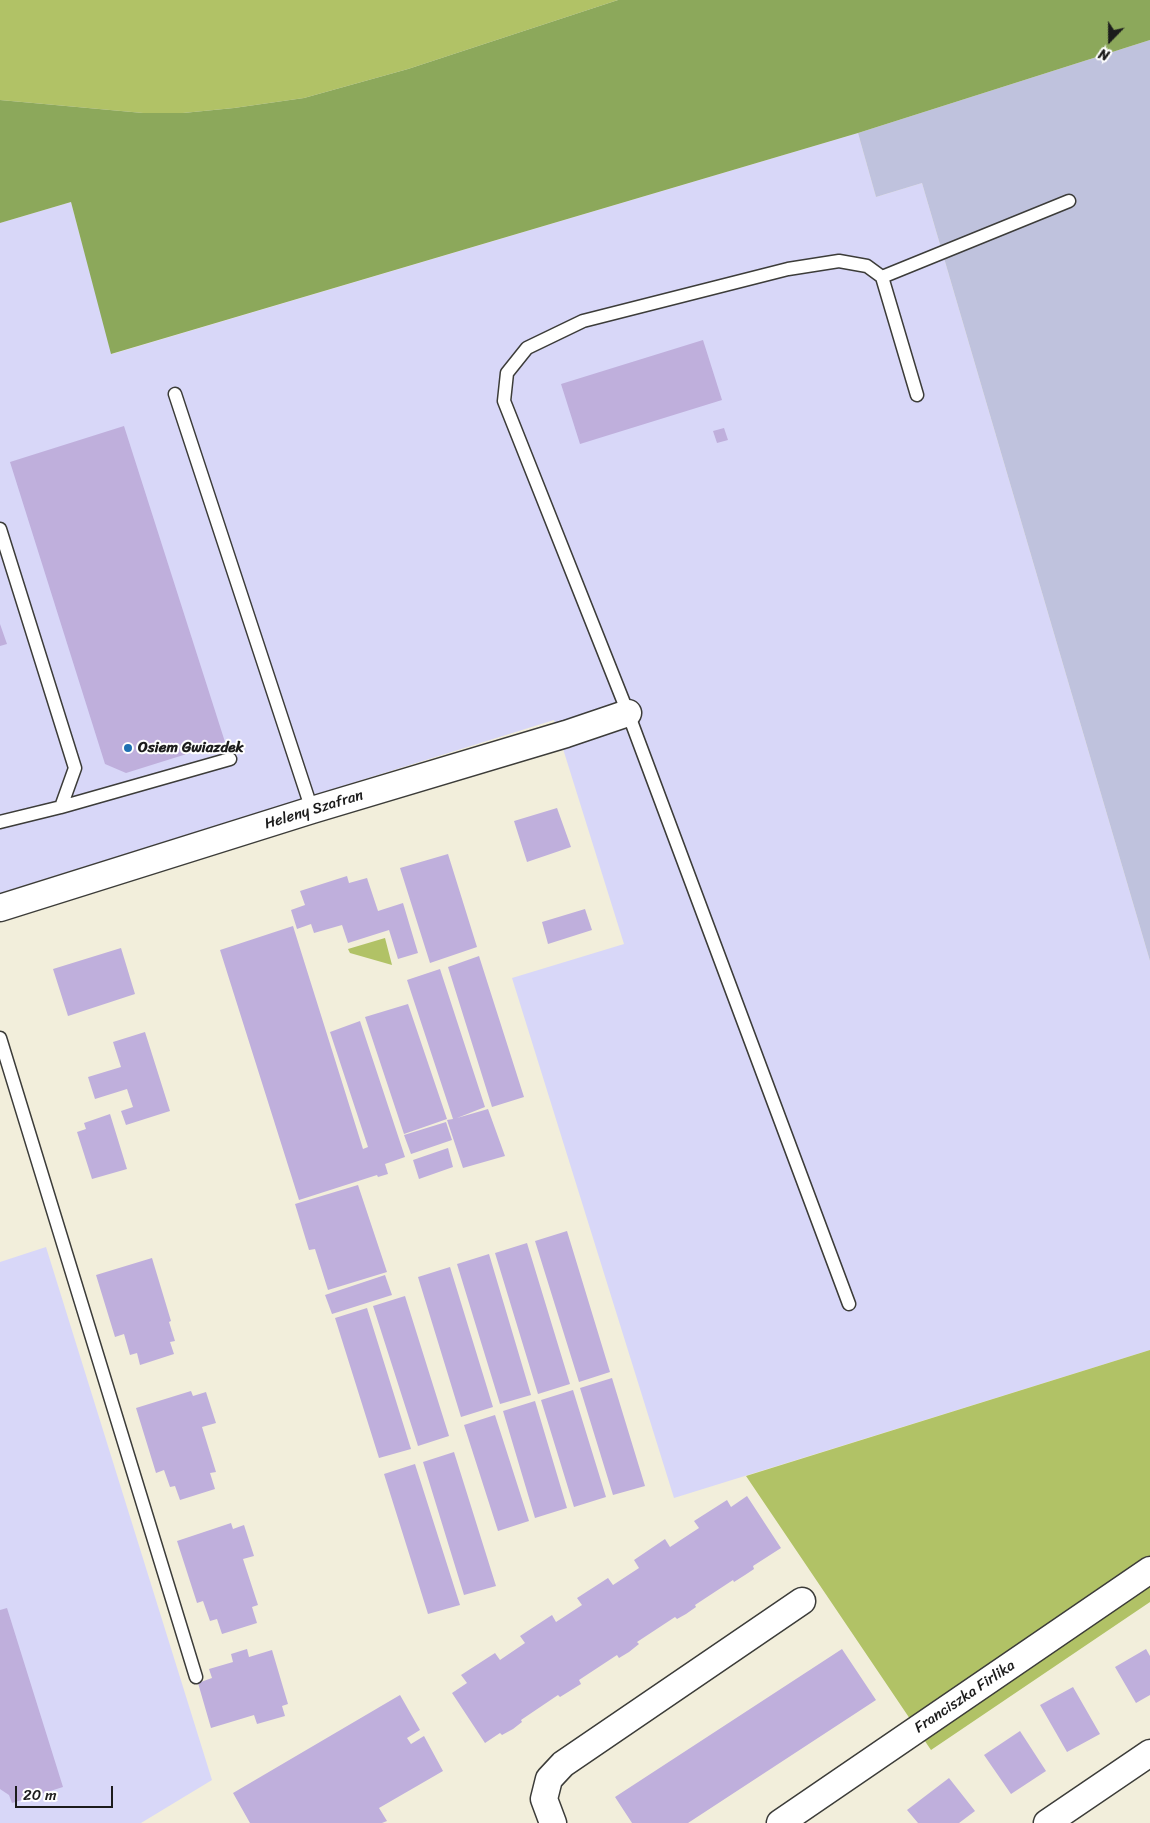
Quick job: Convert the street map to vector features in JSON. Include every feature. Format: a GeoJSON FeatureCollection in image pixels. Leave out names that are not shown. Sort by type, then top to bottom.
{"type":"FeatureCollection","features":[{"type":"Feature","properties":{"kind":"street","name":"Heleny Szafran"},"geometry":{"type":"LineString","coordinates":[[0,908],[312,810],[566,734],[628,713]]}},
{"type":"Feature","properties":{"kind":"street","name":"Franciszka Firlika"},"geometry":{"type":"LineString","coordinates":[[780,1823],[1150,1570]]}},
{"type":"Feature","properties":{"kind":"street"},"geometry":{"type":"LineString","coordinates":[[552,1823],[544,1799],[549,1779],[563,1764],[802,1601]]}},
{"type":"Feature","properties":{"kind":"street"},"geometry":{"type":"LineString","coordinates":[[1047,1823],[1150,1753]]}},
{"type":"Feature","properties":{"kind":"lane"},"geometry":{"type":"LineString","coordinates":[[882,277],[1070,202]]}},
{"type":"Feature","properties":{"kind":"lane"},"geometry":{"type":"LineString","coordinates":[[849,1304],[628,713],[504,401],[507,373],[527,348],[583,321],[788,269],[839,261],[866,266],[882,277],[917,396]]}},
{"type":"Feature","properties":{"kind":"lane"},"geometry":{"type":"LineString","coordinates":[[175,394],[312,810]]}},
{"type":"Feature","properties":{"kind":"lane"},"geometry":{"type":"LineString","coordinates":[[0,529],[75,768],[61,807]]}},
{"type":"Feature","properties":{"kind":"lane"},"geometry":{"type":"LineString","coordinates":[[0,822],[61,807],[230,759]]}},
{"type":"Feature","properties":{"kind":"lane"},"geometry":{"type":"LineString","coordinates":[[0,1038],[196,1677]]}},
{"type":"Feature","properties":{"kind":"shaded area"},"geometry":{"type":"Polygon","coordinates":[[[1150,40],[1150,961],[922,183],[876,197],[858,133],[1150,40]]]}},
{"type":"Feature","properties":{"kind":"shaded area"},"geometry":{"type":"Polygon","coordinates":[[[858,133],[876,197],[922,183],[1150,961],[1150,1350],[674,1498],[512,978],[624,944],[554,720],[0,893],[0,223],[71,202],[112,354],[858,133]]]}},
{"type":"Feature","properties":{"kind":"shaded area"},"geometry":{"type":"Polygon","coordinates":[[[46,1247],[212,1780],[141,1823],[0,1823],[0,1262],[46,1247]]]}},
{"type":"Feature","properties":{"kind":"green space"},"geometry":{"type":"Polygon","coordinates":[[[0,0],[618,0],[408,69],[304,98],[183,113],[143,113],[0,100],[0,0]]]}},
{"type":"Feature","properties":{"kind":"green space"},"geometry":{"type":"Polygon","coordinates":[[[618,0],[1150,0],[1150,40],[858,133],[111,354],[71,202],[0,223],[0,100],[143,113],[183,113],[304,98],[408,69],[618,0]]]}},
{"type":"Feature","properties":{"kind":"green space"},"geometry":{"type":"Polygon","coordinates":[[[385,938],[392,965],[350,953],[348,949],[385,938]]]}},
{"type":"Feature","properties":{"kind":"green space"},"geometry":{"type":"Polygon","coordinates":[[[1150,1350],[1150,1602],[931,1750],[746,1476],[1150,1350]]]}},
{"type":"Feature","properties":{"kind":"building"},"geometry":{"type":"Polygon","coordinates":[[[703,340],[722,400],[580,444],[561,384],[703,340]]]}},
{"type":"Feature","properties":{"kind":"building"},"geometry":{"type":"Polygon","coordinates":[[[124,426],[225,742],[126,773],[105,764],[10,462],[124,426]]]}},
{"type":"Feature","properties":{"kind":"building"},"geometry":{"type":"Polygon","coordinates":[[[724,428],[728,440],[717,443],[713,431],[724,428]]]}},
{"type":"Feature","properties":{"kind":"building"},"geometry":{"type":"Polygon","coordinates":[[[0,624],[7,644],[0,646],[0,624]]]}},
{"type":"Feature","properties":{"kind":"building"},"geometry":{"type":"Polygon","coordinates":[[[557,808],[571,847],[527,862],[514,821],[557,808]]]}},
{"type":"Feature","properties":{"kind":"building"},"geometry":{"type":"Polygon","coordinates":[[[448,854],[477,947],[430,963],[400,868],[448,854]]]}},
{"type":"Feature","properties":{"kind":"building"},"geometry":{"type":"Polygon","coordinates":[[[347,876],[349,883],[367,878],[378,911],[403,903],[418,953],[398,959],[389,930],[348,943],[342,925],[314,933],[311,924],[297,929],[291,910],[305,905],[300,891],[347,876]]]}},
{"type":"Feature","properties":{"kind":"building"},"geometry":{"type":"Polygon","coordinates":[[[585,909],[592,930],[548,944],[542,922],[585,909]]]}},
{"type":"Feature","properties":{"kind":"building"},"geometry":{"type":"Polygon","coordinates":[[[293,926],[363,1149],[368,1147],[330,1032],[360,1021],[405,1157],[385,1164],[388,1174],[378,1177],[377,1175],[299,1200],[220,950],[293,926]]]}},
{"type":"Feature","properties":{"kind":"building"},"geometry":{"type":"Polygon","coordinates":[[[121,948],[135,994],[68,1016],[53,969],[121,948]]]}},
{"type":"Feature","properties":{"kind":"building"},"geometry":{"type":"Polygon","coordinates":[[[479,956],[524,1097],[492,1107],[448,967],[479,956]]]}},
{"type":"Feature","properties":{"kind":"building"},"geometry":{"type":"Polygon","coordinates":[[[440,969],[485,1107],[457,1118],[488,1109],[505,1156],[463,1168],[447,1120],[453,1119],[407,980],[440,969]]]}},
{"type":"Feature","properties":{"kind":"building"},"geometry":{"type":"Polygon","coordinates":[[[408,1004],[447,1119],[404,1134],[365,1017],[408,1004]]]}},
{"type":"Feature","properties":{"kind":"building"},"geometry":{"type":"Polygon","coordinates":[[[145,1032],[170,1111],[126,1125],[121,1111],[133,1107],[127,1089],[95,1099],[88,1077],[121,1067],[113,1042],[145,1032]]]}},
{"type":"Feature","properties":{"kind":"building"},"geometry":{"type":"Polygon","coordinates":[[[110,1114],[127,1169],[92,1179],[77,1132],[86,1129],[84,1123],[110,1114]]]}},
{"type":"Feature","properties":{"kind":"building"},"geometry":{"type":"Polygon","coordinates":[[[446,1122],[452,1140],[411,1154],[404,1135],[446,1122]]]}},
{"type":"Feature","properties":{"kind":"building"},"geometry":{"type":"Polygon","coordinates":[[[448,1148],[453,1167],[419,1179],[413,1160],[448,1148]]]}},
{"type":"Feature","properties":{"kind":"building"},"geometry":{"type":"Polygon","coordinates":[[[358,1185],[387,1272],[328,1290],[315,1249],[309,1250],[295,1204],[358,1185]]]}},
{"type":"Feature","properties":{"kind":"building"},"geometry":{"type":"Polygon","coordinates":[[[567,1231],[610,1372],[579,1382],[535,1241],[567,1231]]]}},
{"type":"Feature","properties":{"kind":"building"},"geometry":{"type":"Polygon","coordinates":[[[527,1243],[570,1384],[538,1394],[495,1253],[527,1243]]]}},
{"type":"Feature","properties":{"kind":"building"},"geometry":{"type":"Polygon","coordinates":[[[489,1254],[531,1395],[500,1404],[457,1264],[489,1254]]]}},
{"type":"Feature","properties":{"kind":"building"},"geometry":{"type":"Polygon","coordinates":[[[152,1258],[171,1321],[169,1322],[175,1341],[170,1342],[174,1354],[140,1365],[137,1353],[130,1355],[124,1334],[115,1337],[96,1275],[152,1258]]]}},
{"type":"Feature","properties":{"kind":"building"},"geometry":{"type":"Polygon","coordinates":[[[450,1267],[493,1407],[461,1417],[418,1277],[450,1267]]]}},
{"type":"Feature","properties":{"kind":"building"},"geometry":{"type":"Polygon","coordinates":[[[385,1275],[392,1295],[332,1314],[325,1295],[385,1275]]]}},
{"type":"Feature","properties":{"kind":"building"},"geometry":{"type":"Polygon","coordinates":[[[405,1296],[449,1436],[418,1446],[373,1306],[405,1296]]]}},
{"type":"Feature","properties":{"kind":"building"},"geometry":{"type":"Polygon","coordinates":[[[367,1308],[411,1449],[379,1458],[335,1318],[367,1308]]]}},
{"type":"Feature","properties":{"kind":"building"},"geometry":{"type":"Polygon","coordinates":[[[612,1378],[645,1486],[613,1495],[580,1388],[612,1378]]]}},
{"type":"Feature","properties":{"kind":"building"},"geometry":{"type":"Polygon","coordinates":[[[573,1390],[606,1497],[574,1507],[541,1400],[573,1390]]]}},
{"type":"Feature","properties":{"kind":"building"},"geometry":{"type":"Polygon","coordinates":[[[191,1391],[193,1396],[206,1392],[216,1423],[202,1427],[216,1472],[210,1473],[215,1489],[180,1500],[175,1486],[170,1487],[164,1470],[156,1473],[136,1408],[191,1391]]]}},
{"type":"Feature","properties":{"kind":"building"},"geometry":{"type":"Polygon","coordinates":[[[535,1401],[567,1508],[535,1518],[503,1411],[535,1401]]]}},
{"type":"Feature","properties":{"kind":"building"},"geometry":{"type":"Polygon","coordinates":[[[495,1415],[529,1521],[498,1531],[464,1425],[495,1415]]]}},
{"type":"Feature","properties":{"kind":"building"},"geometry":{"type":"Polygon","coordinates":[[[454,1452],[496,1586],[464,1595],[423,1462],[454,1452]]]}},
{"type":"Feature","properties":{"kind":"building"},"geometry":{"type":"Polygon","coordinates":[[[415,1464],[460,1605],[428,1614],[384,1474],[415,1464]]]}},
{"type":"Feature","properties":{"kind":"building"},"geometry":{"type":"Polygon","coordinates":[[[747,1496],[781,1548],[753,1566],[754,1569],[745,1575],[734,1582],[733,1580],[695,1605],[696,1607],[686,1614],[677,1619],[675,1617],[637,1642],[639,1644],[629,1652],[619,1658],[617,1655],[579,1680],[581,1684],[560,1697],[558,1695],[521,1720],[522,1722],[513,1729],[502,1735],[500,1733],[485,1743],[452,1693],[467,1683],[461,1675],[495,1653],[500,1660],[525,1643],[520,1636],[552,1615],[556,1622],[582,1605],[577,1598],[608,1578],[613,1585],[639,1568],[634,1560],[665,1539],[670,1547],[699,1528],[694,1521],[727,1500],[731,1507],[747,1496]]]}},
{"type":"Feature","properties":{"kind":"building"},"geometry":{"type":"Polygon","coordinates":[[[231,1523],[233,1529],[244,1525],[254,1556],[243,1559],[258,1605],[252,1607],[257,1623],[222,1634],[217,1619],[210,1621],[203,1601],[197,1603],[177,1541],[231,1523]]]}},
{"type":"Feature","properties":{"kind":"building"},"geometry":{"type":"Polygon","coordinates":[[[7,1608],[63,1787],[12,1803],[9,1795],[0,1789],[0,1610],[7,1608]]]}},
{"type":"Feature","properties":{"kind":"building"},"geometry":{"type":"Polygon","coordinates":[[[247,1649],[249,1657],[272,1650],[288,1704],[282,1706],[285,1716],[257,1724],[254,1715],[211,1728],[198,1683],[212,1678],[209,1669],[233,1662],[231,1654],[247,1649]]]}},
{"type":"Feature","properties":{"kind":"building"},"geometry":{"type":"Polygon","coordinates":[[[842,1649],[876,1700],[688,1823],[632,1823],[615,1797],[842,1649]]]}},
{"type":"Feature","properties":{"kind":"building"},"geometry":{"type":"Polygon","coordinates":[[[1146,1649],[1150,1656],[1150,1695],[1136,1703],[1115,1667],[1146,1649]]]}},
{"type":"Feature","properties":{"kind":"building"},"geometry":{"type":"Polygon","coordinates":[[[1073,1687],[1100,1734],[1067,1752],[1040,1705],[1073,1687]]]}},
{"type":"Feature","properties":{"kind":"building"},"geometry":{"type":"Polygon","coordinates":[[[400,1695],[420,1730],[407,1738],[411,1744],[424,1736],[443,1771],[379,1808],[387,1821],[382,1823],[250,1823],[233,1793],[400,1695]]]}},
{"type":"Feature","properties":{"kind":"building"},"geometry":{"type":"Polygon","coordinates":[[[1020,1731],[1046,1771],[1011,1794],[984,1755],[1020,1731]]]}},
{"type":"Feature","properties":{"kind":"building"},"geometry":{"type":"Polygon","coordinates":[[[949,1778],[975,1811],[959,1823],[918,1823],[907,1810],[949,1778]]]}},
{"type":"Feature","properties":{"kind":"place","name":"Osiem Gwiazdek"},"geometry":{"type":"Point","coordinates":[128,748]}}]}
